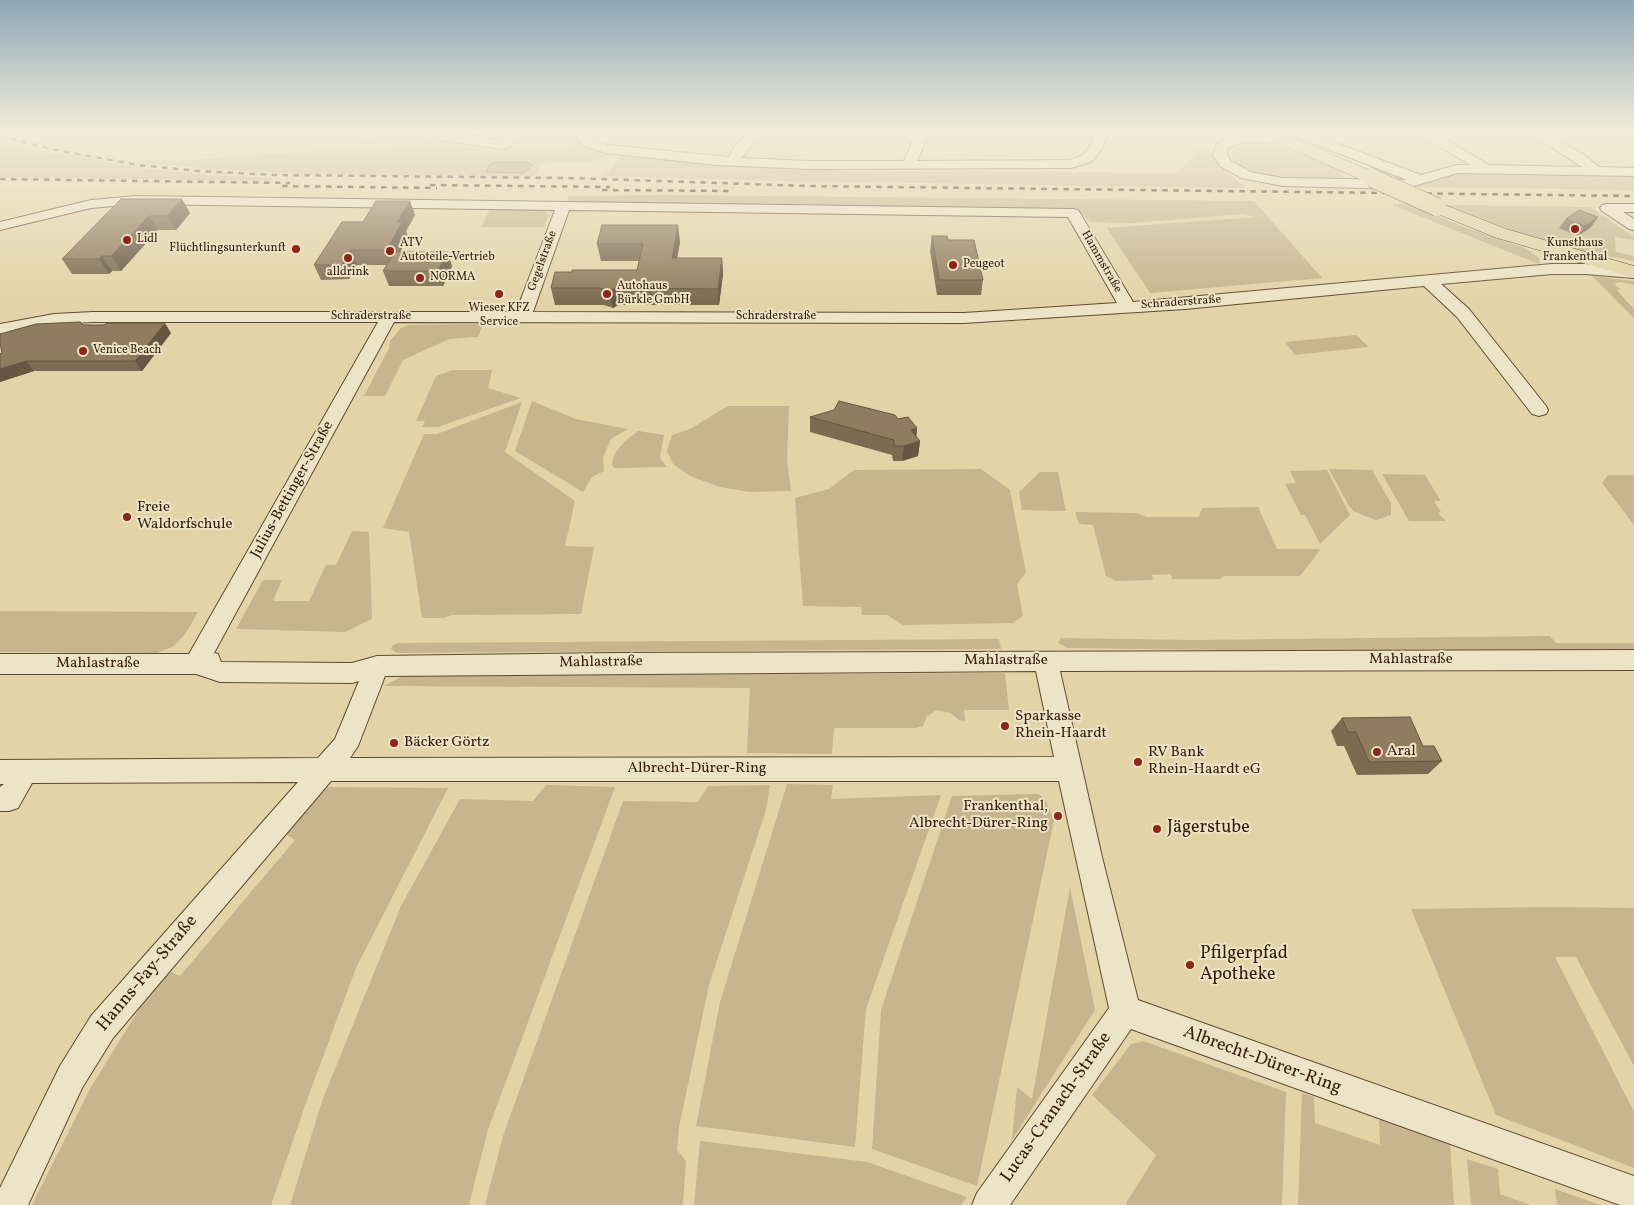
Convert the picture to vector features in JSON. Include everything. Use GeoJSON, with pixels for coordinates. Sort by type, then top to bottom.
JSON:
{"type":"FeatureCollection","features":[{"type":"Feature","properties":{"kind":"main road"},"geometry":{"type":"LineString","coordinates":[[1397,189],[1500,233],[1634,272]]}},
{"type":"Feature","properties":{"kind":"street","name":"Hammstraße"},"geometry":{"type":"LineString","coordinates":[[0,226],[91,204],[128,200],[1073,213],[1127,308]]}},
{"type":"Feature","properties":{"kind":"street","name":"Gegelstraße"},"geometry":{"type":"LineString","coordinates":[[523,317],[564,205]]}},
{"type":"Feature","properties":{"kind":"street"},"geometry":{"type":"LineString","coordinates":[[1634,208],[1607,208],[1634,226]]}},
{"type":"Feature","properties":{"kind":"street"},"geometry":{"type":"LineString","coordinates":[[1548,248],[1558,262],[1552,270]]}},
{"type":"Feature","properties":{"kind":"street","name":"Schraderstraße"},"geometry":{"type":"LineString","coordinates":[[0,329],[54,319],[93,317],[964,318],[1127,308],[1552,270],[1585,269],[1634,272]]}},
{"type":"Feature","properties":{"kind":"street"},"geometry":{"type":"LineString","coordinates":[[1429,282],[1462,313],[1539,410]]}},
{"type":"Feature","properties":{"kind":"street","name":"Julius-Bettinger-Straße"},"geometry":{"type":"LineString","coordinates":[[196,664],[389,317]]}},
{"type":"Feature","properties":{"kind":"street","name":"Mahlastraße"},"geometry":{"type":"LineString","coordinates":[[0,664],[196,664],[220,672],[352,673],[378,666],[1046,661],[1634,660]]}},
{"type":"Feature","properties":{"kind":"street"},"geometry":{"type":"LineString","coordinates":[[1046,661],[1068,769],[1125,1010]]}},
{"type":"Feature","properties":{"kind":"street","name":"Hanns-Fay-Straße"},"geometry":{"type":"LineString","coordinates":[[10,1205],[71,1078],[102,1027],[142,978],[326,770],[345,746],[378,666]]}},
{"type":"Feature","properties":{"kind":"street","name":"Albrecht-Dürer-Ring"},"geometry":{"type":"LineString","coordinates":[[326,770],[1068,769]]}},
{"type":"Feature","properties":{"kind":"street"},"geometry":{"type":"LineString","coordinates":[[0,799],[9,799],[13,772],[326,770]]}},
{"type":"Feature","properties":{"kind":"street","name":"Albrecht-Dürer-Ring"},"geometry":{"type":"LineString","coordinates":[[1125,1010],[1634,1193]]}},
{"type":"Feature","properties":{"kind":"street","name":"Lucas-Cranach-Straße"},"geometry":{"type":"LineString","coordinates":[[988,1205],[1125,1010]]}},
{"type":"Feature","properties":{"kind":"shaded area"},"geometry":{"type":"Polygon","coordinates":[[[1578,189],[1634,189],[1634,190],[1578,189]]]}},
{"type":"Feature","properties":{"kind":"shaded area"},"geometry":{"type":"Polygon","coordinates":[[[664,195],[1254,201],[1322,278],[1150,293],[1107,228],[1256,217],[1243,214],[1131,223],[1090,222],[1076,208],[567,202],[569,196],[664,195]]]}},
{"type":"Feature","properties":{"kind":"shaded area"},"geometry":{"type":"Polygon","coordinates":[[[1390,204],[1411,204],[1469,229],[1527,249],[1539,258],[1539,263],[1536,263],[1390,204]]]}},
{"type":"Feature","properties":{"kind":"shaded area"},"geometry":{"type":"Polygon","coordinates":[[[1447,205],[1590,207],[1631,235],[1634,235],[1634,240],[1615,237],[1616,252],[1634,256],[1634,261],[1575,250],[1513,231],[1447,205]]]}},
{"type":"Feature","properties":{"kind":"shaded area"},"geometry":{"type":"Polygon","coordinates":[[[490,209],[542,210],[549,215],[544,227],[481,227],[490,209]]]}},
{"type":"Feature","properties":{"kind":"shaded area"},"geometry":{"type":"Polygon","coordinates":[[[1592,276],[1634,281],[1634,285],[1620,282],[1615,285],[1620,289],[1617,290],[1634,309],[1634,318],[1592,276]]]}},
{"type":"Feature","properties":{"kind":"shaded area"},"geometry":{"type":"Polygon","coordinates":[[[483,324],[478,337],[449,339],[403,360],[385,396],[364,396],[389,348],[390,341],[401,328],[409,325],[483,324]]]}},
{"type":"Feature","properties":{"kind":"shaded area"},"geometry":{"type":"Polygon","coordinates":[[[1356,335],[1369,347],[1295,355],[1285,342],[1356,335]]]}},
{"type":"Feature","properties":{"kind":"shaded area"},"geometry":{"type":"Polygon","coordinates":[[[453,370],[492,370],[488,388],[521,398],[438,427],[422,427],[425,421],[416,421],[436,376],[453,370]]]}},
{"type":"Feature","properties":{"kind":"shaded area"},"geometry":{"type":"Polygon","coordinates":[[[532,401],[576,419],[628,429],[611,439],[603,457],[604,471],[592,477],[583,492],[515,451],[532,401]]]}},
{"type":"Feature","properties":{"kind":"shaded area"},"geometry":{"type":"Polygon","coordinates":[[[522,402],[505,452],[575,501],[565,546],[594,547],[581,614],[452,615],[443,618],[422,618],[409,532],[383,528],[424,434],[437,434],[522,402]]]}},
{"type":"Feature","properties":{"kind":"shaded area"},"geometry":{"type":"Polygon","coordinates":[[[728,406],[789,406],[787,460],[791,491],[749,492],[720,487],[690,476],[673,464],[667,451],[672,435],[690,429],[728,406]]]}},
{"type":"Feature","properties":{"kind":"shaded area"},"geometry":{"type":"Polygon","coordinates":[[[638,431],[664,435],[660,458],[667,467],[614,468],[612,464],[615,453],[625,441],[638,431]]]}},
{"type":"Feature","properties":{"kind":"shaded area"},"geometry":{"type":"Polygon","coordinates":[[[981,469],[1010,490],[1026,573],[1017,584],[1023,616],[1013,623],[903,625],[887,615],[862,615],[861,607],[803,606],[795,498],[829,489],[854,470],[981,469]]]}},
{"type":"Feature","properties":{"kind":"shaded area"},"geometry":{"type":"Polygon","coordinates":[[[1329,469],[1372,470],[1391,503],[1391,515],[1376,520],[1355,512],[1349,506],[1329,469]]]}},
{"type":"Feature","properties":{"kind":"shaded area"},"geometry":{"type":"Polygon","coordinates":[[[1327,470],[1350,515],[1320,544],[1305,515],[1301,515],[1285,484],[1296,483],[1290,471],[1327,470]]]}},
{"type":"Feature","properties":{"kind":"shaded area"},"geometry":{"type":"Polygon","coordinates":[[[1040,472],[1058,472],[1066,511],[1022,510],[1019,492],[1040,472]]]}},
{"type":"Feature","properties":{"kind":"shaded area"},"geometry":{"type":"Polygon","coordinates":[[[1382,474],[1425,475],[1441,501],[1434,501],[1441,512],[1438,513],[1446,521],[1409,521],[1382,474]]]}},
{"type":"Feature","properties":{"kind":"shaded area"},"geometry":{"type":"Polygon","coordinates":[[[1608,475],[1634,475],[1634,525],[1602,483],[1608,475]]]}},
{"type":"Feature","properties":{"kind":"shaded area"},"geometry":{"type":"Polygon","coordinates":[[[1258,507],[1277,549],[1321,549],[1300,576],[1224,576],[1220,579],[1172,579],[1171,574],[1152,575],[1153,580],[1117,581],[1106,576],[1093,525],[1079,524],[1075,512],[1136,513],[1147,517],[1199,517],[1202,508],[1258,507]]]}},
{"type":"Feature","properties":{"kind":"shaded area"},"geometry":{"type":"Polygon","coordinates":[[[352,531],[369,532],[372,619],[345,632],[236,629],[263,580],[282,580],[273,601],[309,601],[326,565],[336,565],[352,531]]]}},
{"type":"Feature","properties":{"kind":"shaded area"},"geometry":{"type":"Polygon","coordinates":[[[0,611],[198,612],[186,633],[174,646],[157,653],[0,652],[0,611]]]}},
{"type":"Feature","properties":{"kind":"shaded area"},"geometry":{"type":"Polygon","coordinates":[[[1550,636],[1556,643],[1634,643],[1634,650],[1303,651],[1068,648],[1058,643],[1061,638],[1196,640],[1550,636]]]}},
{"type":"Feature","properties":{"kind":"shaded area"},"geometry":{"type":"Polygon","coordinates":[[[999,639],[1001,649],[397,653],[391,649],[393,645],[399,643],[999,639]]]}},
{"type":"Feature","properties":{"kind":"shaded area"},"geometry":{"type":"Polygon","coordinates":[[[1005,673],[1009,710],[964,710],[965,721],[959,720],[950,713],[937,710],[927,716],[923,726],[916,728],[834,728],[832,754],[747,753],[750,688],[384,686],[402,676],[1005,673]]]}},
{"type":"Feature","properties":{"kind":"shaded area"},"geometry":{"type":"Polygon","coordinates":[[[787,784],[833,785],[831,799],[941,795],[866,1009],[855,1147],[696,1126],[720,1002],[787,784]]]}},
{"type":"Feature","properties":{"kind":"shaded area"},"geometry":{"type":"Polygon","coordinates":[[[546,785],[615,787],[488,1130],[469,1205],[290,1205],[322,1101],[401,906],[460,799],[533,801],[546,785]]]}},
{"type":"Feature","properties":{"kind":"shaded area"},"geometry":{"type":"Polygon","coordinates":[[[770,785],[766,810],[709,985],[679,1127],[677,1150],[686,1161],[683,1205],[485,1205],[503,1136],[623,801],[698,802],[708,786],[770,785]]]}},
{"type":"Feature","properties":{"kind":"shaded area"},"geometry":{"type":"Polygon","coordinates":[[[321,787],[448,788],[356,968],[308,1097],[271,1205],[32,1205],[91,1087],[164,969],[180,976],[295,840],[283,832],[321,787]]]}},
{"type":"Feature","properties":{"kind":"shaded area"},"geometry":{"type":"Polygon","coordinates":[[[1038,794],[1045,799],[1054,820],[977,1186],[872,1149],[881,1010],[952,796],[1038,794]]]}},
{"type":"Feature","properties":{"kind":"shaded area"},"geometry":{"type":"Polygon","coordinates":[[[1070,887],[1095,1010],[1012,1140],[1017,1087],[1032,1099],[1070,887]]]}},
{"type":"Feature","properties":{"kind":"shaded area"},"geometry":{"type":"Polygon","coordinates":[[[1634,908],[1634,1066],[1576,957],[1555,957],[1634,1112],[1634,1168],[1496,1115],[1411,909],[1634,908]]]}},
{"type":"Feature","properties":{"kind":"shaded area"},"geometry":{"type":"Polygon","coordinates":[[[1143,1041],[1286,1092],[1282,1205],[1125,1205],[1156,1155],[1092,1095],[1131,1044],[1143,1041]]]}},
{"type":"Feature","properties":{"kind":"shaded area"},"geometry":{"type":"Polygon","coordinates":[[[1302,1093],[1314,1097],[1315,1123],[1380,1145],[1379,1118],[1450,1143],[1454,1205],[1298,1205],[1302,1093]]]}},
{"type":"Feature","properties":{"kind":"shaded area"},"geometry":{"type":"Polygon","coordinates":[[[700,1141],[867,1162],[967,1197],[961,1205],[694,1205],[700,1141]]]}},
{"type":"Feature","properties":{"kind":"shaded area"},"geometry":{"type":"Polygon","coordinates":[[[1467,1159],[1498,1169],[1500,1194],[1531,1205],[1471,1205],[1467,1159]]]}},
{"type":"Feature","properties":{"kind":"shaded area"},"geometry":{"type":"Polygon","coordinates":[[[1555,1189],[1600,1205],[1557,1205],[1555,1189]]]}},
{"type":"Feature","properties":{"kind":"building"},"geometry":{"type":"Polygon","coordinates":[[[121,199],[182,199],[167,216],[149,216],[111,256],[102,256],[99,259],[62,259],[121,199]]]}},
{"type":"Feature","properties":{"kind":"building"},"geometry":{"type":"Polygon","coordinates":[[[376,201],[410,201],[397,222],[402,222],[387,250],[351,250],[342,265],[314,265],[342,222],[363,222],[376,201]]]}},
{"type":"Feature","properties":{"kind":"building"},"geometry":{"type":"Polygon","coordinates":[[[1579,210],[1598,217],[1585,226],[1566,219],[1579,210]]]}},
{"type":"Feature","properties":{"kind":"building"},"geometry":{"type":"Polygon","coordinates":[[[602,225],[678,225],[672,258],[722,258],[718,289],[615,288],[609,291],[600,288],[551,288],[555,272],[572,272],[572,270],[637,270],[643,244],[597,244],[602,225]]]}},
{"type":"Feature","properties":{"kind":"building"},"geometry":{"type":"Polygon","coordinates":[[[932,236],[947,236],[948,240],[974,240],[983,280],[939,280],[932,236]]]}},
{"type":"Feature","properties":{"kind":"building"},"geometry":{"type":"Polygon","coordinates":[[[395,252],[447,252],[438,271],[383,271],[395,252]]]}},
{"type":"Feature","properties":{"kind":"building","name":"Venice Beach"},"geometry":{"type":"Polygon","coordinates":[[[80,322],[83,325],[165,323],[135,361],[26,361],[0,369],[0,354],[2,353],[0,334],[36,324],[80,322]]]}},
{"type":"Feature","properties":{"kind":"building"},"geometry":{"type":"Polygon","coordinates":[[[839,401],[895,415],[898,419],[908,417],[917,428],[911,430],[920,441],[904,446],[894,446],[894,440],[810,417],[834,410],[839,401]]]}},
{"type":"Feature","properties":{"kind":"building"},"geometry":{"type":"Polygon","coordinates":[[[1410,717],[1423,746],[1434,746],[1442,761],[1369,762],[1356,732],[1348,732],[1342,718],[1410,717]]]}},
{"type":"Feature","properties":{"kind":"railway"},"geometry":{"type":"LineString","coordinates":[[1076,189],[1634,196]]}},
{"type":"Feature","properties":{"kind":"railway"},"geometry":{"type":"LineString","coordinates":[[602,190],[732,191]]}},
{"type":"Feature","properties":{"kind":"place","name":"Kunsthaus Frankenthal"},"geometry":{"type":"Point","coordinates":[1575,229]}},
{"type":"Feature","properties":{"kind":"place","name":"Lidl"},"geometry":{"type":"Point","coordinates":[127,240]}},
{"type":"Feature","properties":{"kind":"place","name":"Flüchtlingsunterkunft"},"geometry":{"type":"Point","coordinates":[296,249]}},
{"type":"Feature","properties":{"kind":"place","name":"ATV Autoteile-Vertrieb"},"geometry":{"type":"Point","coordinates":[390,251]}},
{"type":"Feature","properties":{"kind":"place","name":"alldrink"},"geometry":{"type":"Point","coordinates":[348,258]}},
{"type":"Feature","properties":{"kind":"place","name":"Peugeot"},"geometry":{"type":"Point","coordinates":[953,265]}},
{"type":"Feature","properties":{"kind":"place","name":"NORMA"},"geometry":{"type":"Point","coordinates":[420,278]}},
{"type":"Feature","properties":{"kind":"place","name":"Wieser KFZ Service"},"geometry":{"type":"Point","coordinates":[499,294]}},
{"type":"Feature","properties":{"kind":"place","name":"Autohaus Bürkle GmbH"},"geometry":{"type":"Point","coordinates":[607,294]}},
{"type":"Feature","properties":{"kind":"place","name":"Venice Beach"},"geometry":{"type":"Point","coordinates":[83,351]}},
{"type":"Feature","properties":{"kind":"place","name":"Freie Waldorfschule"},"geometry":{"type":"Point","coordinates":[127,517]}},
{"type":"Feature","properties":{"kind":"place","name":"Sparkasse Rhein-Haardt"},"geometry":{"type":"Point","coordinates":[1005,726]}},
{"type":"Feature","properties":{"kind":"place","name":"Bäcker Görtz"},"geometry":{"type":"Point","coordinates":[394,743]}},
{"type":"Feature","properties":{"kind":"place","name":"Aral"},"geometry":{"type":"Point","coordinates":[1377,752]}},
{"type":"Feature","properties":{"kind":"place","name":"RV Bank Rhein-Haardt eG"},"geometry":{"type":"Point","coordinates":[1138,762]}},
{"type":"Feature","properties":{"kind":"place","name":"Frankenthal, Albrecht-Dürer-Ring"},"geometry":{"type":"Point","coordinates":[1058,816]}},
{"type":"Feature","properties":{"kind":"place","name":"Jägerstube"},"geometry":{"type":"Point","coordinates":[1157,829]}},
{"type":"Feature","properties":{"kind":"place","name":"Pfilgerpfad Apotheke"},"geometry":{"type":"Point","coordinates":[1190,965]}}]}
